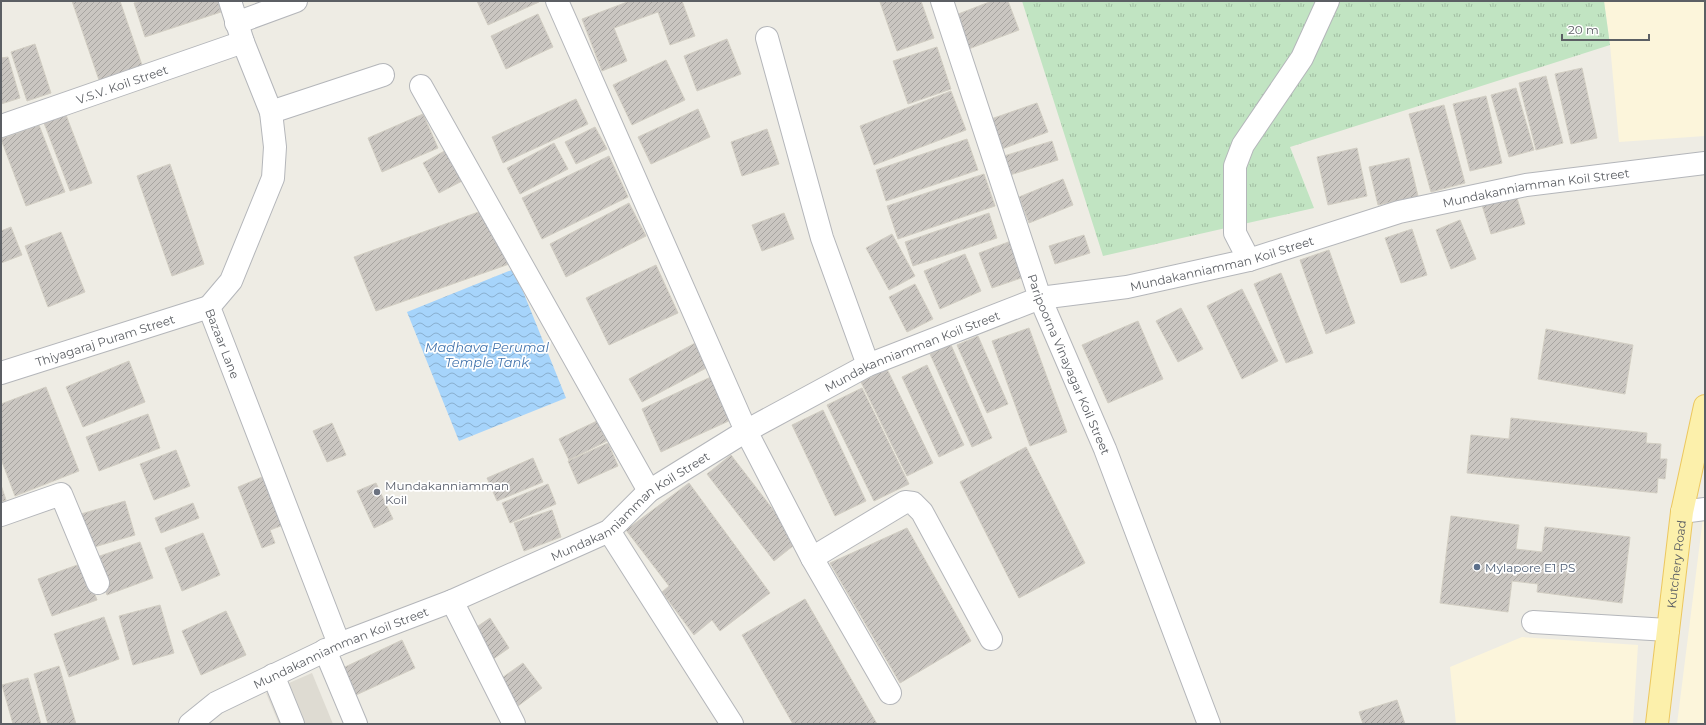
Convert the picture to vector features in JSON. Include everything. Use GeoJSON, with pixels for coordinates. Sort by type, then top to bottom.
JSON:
{"type":"FeatureCollection","features":[{"type":"Feature","properties":{"kind":"main road","name":"Kutchery Road"},"geometry":{"type":"LineString","coordinates":[[1657,724],[1682,512],[1705,406]]}},
{"type":"Feature","properties":{"kind":"street","name":"Bazaar Lane"},"geometry":{"type":"LineString","coordinates":[[230,1],[240,33],[271,112],[275,147],[273,178],[230,281],[209,307],[332,647],[356,724]]}},
{"type":"Feature","properties":{"kind":"street","name":"V.S.V. Koil Street"},"geometry":{"type":"LineString","coordinates":[[1,126],[240,33],[296,1]]}},
{"type":"Feature","properties":{"kind":"street"},"geometry":{"type":"LineString","coordinates":[[557,1],[746,431],[812,558],[890,693]]}},
{"type":"Feature","properties":{"kind":"street","name":"Paripoorna Vinayagar Koil Street"},"geometry":{"type":"LineString","coordinates":[[942,1],[1040,298],[1104,448],[1206,723]]}},
{"type":"Feature","properties":{"kind":"street"},"geometry":{"type":"LineString","coordinates":[[1249,260],[1235,233],[1235,166],[1243,145],[1302,58],[1328,1]]}},
{"type":"Feature","properties":{"kind":"street"},"geometry":{"type":"LineString","coordinates":[[767,38],[822,238],[868,365]]}},
{"type":"Feature","properties":{"kind":"street"},"geometry":{"type":"LineString","coordinates":[[271,112],[382,75]]}},
{"type":"Feature","properties":{"kind":"street"},"geometry":{"type":"LineString","coordinates":[[421,86],[649,491]]}},
{"type":"Feature","properties":{"kind":"street","name":"Mundakanniamman Koil Street"},"geometry":{"type":"LineString","coordinates":[[190,724],[216,703],[332,647],[452,601],[609,530],[649,491],[746,431],[868,365],[1040,298],[1127,287],[1249,260],[1399,212],[1526,185],[1705,163]]}},
{"type":"Feature","properties":{"kind":"street","name":"Thiyagaraj Puram Street"},"geometry":{"type":"LineString","coordinates":[[1,373],[209,307]]}},
{"type":"Feature","properties":{"kind":"street"},"geometry":{"type":"LineString","coordinates":[[1,515],[60,494],[98,583]]}},
{"type":"Feature","properties":{"kind":"street"},"geometry":{"type":"LineString","coordinates":[[812,558],[905,502],[914,503],[922,512],[991,639]]}},
{"type":"Feature","properties":{"kind":"street"},"geometry":{"type":"LineString","coordinates":[[1682,512],[1705,509]]}},
{"type":"Feature","properties":{"kind":"street"},"geometry":{"type":"LineString","coordinates":[[609,530],[732,724]]}},
{"type":"Feature","properties":{"kind":"street"},"geometry":{"type":"LineString","coordinates":[[452,601],[514,724]]}},
{"type":"Feature","properties":{"kind":"street"},"geometry":{"type":"LineString","coordinates":[[1533,622],[1668,630]]}},
{"type":"Feature","properties":{"kind":"street"},"geometry":{"type":"LineString","coordinates":[[273,675],[293,724]]}},
{"type":"Feature","properties":{"kind":"shaded area"},"geometry":{"type":"Polygon","coordinates":[[[1604,1],[1705,1],[1705,136],[1619,142],[1610,45],[1604,1]]]}},
{"type":"Feature","properties":{"kind":"shaded area"},"geometry":{"type":"Polygon","coordinates":[[[1704,510],[1705,724],[1677,724],[1704,510]]]}},
{"type":"Feature","properties":{"kind":"shaded area"},"geometry":{"type":"Polygon","coordinates":[[[1522,637],[1638,645],[1633,724],[1456,724],[1450,667],[1522,637]]]}},
{"type":"Feature","properties":{"kind":"shaded area"},"geometry":{"type":"Polygon","coordinates":[[[312,673],[333,724],[279,724],[266,693],[312,673]]]}},
{"type":"Feature","properties":{"kind":"green space"},"geometry":{"type":"Polygon","coordinates":[[[1022,1],[1604,1],[1610,45],[1290,147],[1314,208],[1103,256],[1022,1]]]}},
{"type":"Feature","properties":{"kind":"water","name":"Madhava Perumal Temple Tank"},"geometry":{"type":"Polygon","coordinates":[[[514,269],[566,398],[459,441],[407,312],[514,269]]]}},
{"type":"Feature","properties":{"kind":"building"},"geometry":{"type":"Polygon","coordinates":[[[72,1],[120,1],[143,68],[100,83],[72,1]]]}},
{"type":"Feature","properties":{"kind":"building"},"geometry":{"type":"Polygon","coordinates":[[[141,1],[218,1],[221,12],[145,37],[134,3],[141,1]]]}},
{"type":"Feature","properties":{"kind":"building"},"geometry":{"type":"Polygon","coordinates":[[[477,1],[538,1],[539,2],[488,25],[477,1]]]}},
{"type":"Feature","properties":{"kind":"building"},"geometry":{"type":"Polygon","coordinates":[[[630,1],[682,1],[695,36],[670,45],[658,12],[614,28],[627,61],[602,71],[582,19],[630,1]]]}},
{"type":"Feature","properties":{"kind":"building"},"geometry":{"type":"Polygon","coordinates":[[[921,1],[934,38],[897,51],[880,2],[921,1]]]}},
{"type":"Feature","properties":{"kind":"building"},"geometry":{"type":"Polygon","coordinates":[[[992,1],[1008,1],[1019,30],[966,50],[953,16],[992,1]]]}},
{"type":"Feature","properties":{"kind":"building"},"geometry":{"type":"Polygon","coordinates":[[[538,14],[553,47],[506,69],[491,36],[538,14]]]}},
{"type":"Feature","properties":{"kind":"building"},"geometry":{"type":"Polygon","coordinates":[[[727,39],[741,74],[697,91],[684,56],[727,39]]]}},
{"type":"Feature","properties":{"kind":"building"},"geometry":{"type":"Polygon","coordinates":[[[35,44],[51,93],[27,101],[11,52],[35,44]]]}},
{"type":"Feature","properties":{"kind":"building"},"geometry":{"type":"Polygon","coordinates":[[[937,47],[951,89],[908,104],[893,61],[937,47]]]}},
{"type":"Feature","properties":{"kind":"building"},"geometry":{"type":"Polygon","coordinates":[[[8,57],[20,98],[1,104],[1,58],[8,57]]]}},
{"type":"Feature","properties":{"kind":"building"},"geometry":{"type":"Polygon","coordinates":[[[666,60],[685,100],[632,125],[613,85],[666,60]]]}},
{"type":"Feature","properties":{"kind":"building"},"geometry":{"type":"Polygon","coordinates":[[[1582,68],[1597,138],[1571,144],[1555,74],[1582,68]]]}},
{"type":"Feature","properties":{"kind":"building"},"geometry":{"type":"Polygon","coordinates":[[[1546,76],[1563,143],[1536,150],[1519,83],[1546,76]]]}},
{"type":"Feature","properties":{"kind":"building"},"geometry":{"type":"Polygon","coordinates":[[[1516,88],[1534,150],[1509,157],[1491,95],[1516,88]]]}},
{"type":"Feature","properties":{"kind":"building"},"geometry":{"type":"Polygon","coordinates":[[[951,91],[966,130],[874,165],[860,126],[951,91]]]}},
{"type":"Feature","properties":{"kind":"building"},"geometry":{"type":"Polygon","coordinates":[[[1486,96],[1502,163],[1470,171],[1453,104],[1486,96]]]}},
{"type":"Feature","properties":{"kind":"building"},"geometry":{"type":"Polygon","coordinates":[[[576,99],[588,124],[503,163],[492,137],[576,99]]]}},
{"type":"Feature","properties":{"kind":"building"},"geometry":{"type":"Polygon","coordinates":[[[1037,103],[1048,132],[1002,149],[991,119],[1037,103]]]}},
{"type":"Feature","properties":{"kind":"building"},"geometry":{"type":"Polygon","coordinates":[[[1444,105],[1465,183],[1431,192],[1409,114],[1444,105]]]}},
{"type":"Feature","properties":{"kind":"building"},"geometry":{"type":"Polygon","coordinates":[[[698,109],[710,137],[651,164],[638,137],[698,109]]]}},
{"type":"Feature","properties":{"kind":"building"},"geometry":{"type":"Polygon","coordinates":[[[423,114],[438,148],[382,172],[368,138],[423,114]]]}},
{"type":"Feature","properties":{"kind":"building"},"geometry":{"type":"Polygon","coordinates":[[[66,115],[92,183],[70,191],[44,123],[66,115]]]}},
{"type":"Feature","properties":{"kind":"building"},"geometry":{"type":"Polygon","coordinates":[[[39,125],[65,192],[26,206],[1,139],[39,125]]]}},
{"type":"Feature","properties":{"kind":"building"},"geometry":{"type":"Polygon","coordinates":[[[595,127],[607,149],[576,164],[565,142],[595,127]]]}},
{"type":"Feature","properties":{"kind":"building"},"geometry":{"type":"Polygon","coordinates":[[[767,129],[779,164],[742,176],[731,142],[767,129]]]}},
{"type":"Feature","properties":{"kind":"building"},"geometry":{"type":"Polygon","coordinates":[[[967,139],[978,170],[886,201],[876,170],[967,139]]]}},
{"type":"Feature","properties":{"kind":"building"},"geometry":{"type":"Polygon","coordinates":[[[1052,141],[1058,160],[1010,175],[1004,156],[1052,141]]]}},
{"type":"Feature","properties":{"kind":"building"},"geometry":{"type":"Polygon","coordinates":[[[554,143],[568,169],[520,194],[507,168],[554,143]]]}},
{"type":"Feature","properties":{"kind":"building"},"geometry":{"type":"Polygon","coordinates":[[[1357,148],[1367,196],[1328,205],[1317,157],[1357,148]]]}},
{"type":"Feature","properties":{"kind":"building"},"geometry":{"type":"Polygon","coordinates":[[[448,149],[464,180],[439,193],[423,163],[448,149]]]}},
{"type":"Feature","properties":{"kind":"building"},"geometry":{"type":"Polygon","coordinates":[[[609,156],[628,197],[542,239],[522,198],[609,156]]]}},
{"type":"Feature","properties":{"kind":"building"},"geometry":{"type":"Polygon","coordinates":[[[1409,158],[1418,196],[1378,205],[1369,167],[1409,158]]]}},
{"type":"Feature","properties":{"kind":"building"},"geometry":{"type":"Polygon","coordinates":[[[170,164],[204,264],[172,276],[137,176],[170,164]]]}},
{"type":"Feature","properties":{"kind":"building"},"geometry":{"type":"Polygon","coordinates":[[[984,174],[995,206],[898,239],[887,206],[984,174]]]}},
{"type":"Feature","properties":{"kind":"building"},"geometry":{"type":"Polygon","coordinates":[[[1063,179],[1073,205],[1029,223],[1019,197],[1063,179]]]}},
{"type":"Feature","properties":{"kind":"building"},"geometry":{"type":"Polygon","coordinates":[[[1516,195],[1525,224],[1491,234],[1482,205],[1516,195]]]}},
{"type":"Feature","properties":{"kind":"building"},"geometry":{"type":"Polygon","coordinates":[[[629,203],[646,236],[566,277],[550,244],[629,203]]]}},
{"type":"Feature","properties":{"kind":"building"},"geometry":{"type":"Polygon","coordinates":[[[484,210],[512,263],[376,311],[354,257],[484,210]]]}},
{"type":"Feature","properties":{"kind":"building"},"geometry":{"type":"Polygon","coordinates":[[[784,213],[794,239],[762,251],[752,225],[784,213]]]}},
{"type":"Feature","properties":{"kind":"building"},"geometry":{"type":"Polygon","coordinates":[[[989,213],[997,238],[913,266],[905,242],[989,213]]]}},
{"type":"Feature","properties":{"kind":"building"},"geometry":{"type":"Polygon","coordinates":[[[1460,220],[1476,259],[1451,269],[1436,230],[1460,220]]]}},
{"type":"Feature","properties":{"kind":"building"},"geometry":{"type":"Polygon","coordinates":[[[11,227],[22,255],[1,263],[1,231],[11,227]]]}},
{"type":"Feature","properties":{"kind":"building"},"geometry":{"type":"Polygon","coordinates":[[[1412,229],[1427,275],[1401,283],[1385,238],[1412,229]]]}},
{"type":"Feature","properties":{"kind":"building"},"geometry":{"type":"Polygon","coordinates":[[[61,232],[85,292],[48,307],[25,246],[61,232]]]}},
{"type":"Feature","properties":{"kind":"building"},"geometry":{"type":"Polygon","coordinates":[[[892,234],[915,276],[889,290],[866,248],[892,234]]]}},
{"type":"Feature","properties":{"kind":"building"},"geometry":{"type":"Polygon","coordinates":[[[1084,235],[1090,253],[1055,264],[1049,246],[1084,235]]]}},
{"type":"Feature","properties":{"kind":"building"},"geometry":{"type":"Polygon","coordinates":[[[1011,241],[1024,277],[992,288],[979,253],[1011,241]]]}},
{"type":"Feature","properties":{"kind":"building"},"geometry":{"type":"Polygon","coordinates":[[[1329,250],[1355,323],[1326,334],[1300,260],[1329,250]]]}},
{"type":"Feature","properties":{"kind":"building"},"geometry":{"type":"Polygon","coordinates":[[[965,254],[981,291],[940,309],[924,271],[965,254]]]}},
{"type":"Feature","properties":{"kind":"building"},"geometry":{"type":"Polygon","coordinates":[[[656,265],[678,313],[609,345],[586,298],[656,265]]]}},
{"type":"Feature","properties":{"kind":"building"},"geometry":{"type":"Polygon","coordinates":[[[1281,273],[1313,353],[1286,363],[1254,284],[1281,273]]]}},
{"type":"Feature","properties":{"kind":"building"},"geometry":{"type":"Polygon","coordinates":[[[915,284],[933,319],[907,332],[889,297],[915,284]]]}},
{"type":"Feature","properties":{"kind":"building"},"geometry":{"type":"Polygon","coordinates":[[[1242,289],[1278,361],[1242,379],[1207,306],[1242,289]]]}},
{"type":"Feature","properties":{"kind":"building"},"geometry":{"type":"Polygon","coordinates":[[[1181,308],[1203,349],[1178,362],[1156,321],[1181,308]]]}},
{"type":"Feature","properties":{"kind":"building"},"geometry":{"type":"Polygon","coordinates":[[[1138,321],[1163,379],[1108,403],[1082,345],[1138,321]]]}},
{"type":"Feature","properties":{"kind":"building"},"geometry":{"type":"Polygon","coordinates":[[[1029,328],[1067,432],[1030,446],[992,341],[1029,328]]]}},
{"type":"Feature","properties":{"kind":"building"},"geometry":{"type":"Polygon","coordinates":[[[1546,329],[1633,345],[1625,394],[1538,379],[1546,329]]]}},
{"type":"Feature","properties":{"kind":"building"},"geometry":{"type":"Polygon","coordinates":[[[978,336],[1008,404],[987,413],[957,345],[978,336]]]}},
{"type":"Feature","properties":{"kind":"building"},"geometry":{"type":"Polygon","coordinates":[[[697,342],[710,366],[642,402],[629,379],[697,342]]]}},
{"type":"Feature","properties":{"kind":"building"},"geometry":{"type":"Polygon","coordinates":[[[951,345],[992,438],[972,447],[930,354],[951,345]]]}},
{"type":"Feature","properties":{"kind":"building"},"geometry":{"type":"Polygon","coordinates":[[[129,361],[145,402],[83,427],[66,387],[129,361]]]}},
{"type":"Feature","properties":{"kind":"building"},"geometry":{"type":"Polygon","coordinates":[[[927,365],[964,445],[939,457],[902,377],[927,365]]]}},
{"type":"Feature","properties":{"kind":"building"},"geometry":{"type":"Polygon","coordinates":[[[887,369],[933,463],[907,476],[861,382],[887,369]]]}},
{"type":"Feature","properties":{"kind":"building"},"geometry":{"type":"Polygon","coordinates":[[[713,376],[733,419],[661,452],[642,409],[713,376]]]}},
{"type":"Feature","properties":{"kind":"building"},"geometry":{"type":"Polygon","coordinates":[[[46,387],[79,471],[15,496],[1,459],[1,404],[46,387]]]}},
{"type":"Feature","properties":{"kind":"building"},"geometry":{"type":"Polygon","coordinates":[[[862,388],[909,484],[874,501],[827,405],[862,388]]]}},
{"type":"Feature","properties":{"kind":"building"},"geometry":{"type":"Polygon","coordinates":[[[823,410],[866,501],[835,516],[792,425],[823,410]]]}},
{"type":"Feature","properties":{"kind":"building"},"geometry":{"type":"Polygon","coordinates":[[[148,414],[160,448],[99,471],[86,437],[148,414]]]}},
{"type":"Feature","properties":{"kind":"building"},"geometry":{"type":"Polygon","coordinates":[[[1511,418],[1647,433],[1646,443],[1661,444],[1660,459],[1667,459],[1665,479],[1658,478],[1657,493],[1467,473],[1471,435],[1509,439],[1511,418]]]}},
{"type":"Feature","properties":{"kind":"building"},"geometry":{"type":"Polygon","coordinates":[[[597,421],[607,441],[569,460],[559,439],[597,421]]]}},
{"type":"Feature","properties":{"kind":"building"},"geometry":{"type":"Polygon","coordinates":[[[332,423],[346,455],[327,462],[313,431],[332,423]]]}},
{"type":"Feature","properties":{"kind":"building"},"geometry":{"type":"Polygon","coordinates":[[[608,443],[618,466],[578,484],[568,461],[608,443]]]}},
{"type":"Feature","properties":{"kind":"building"},"geometry":{"type":"Polygon","coordinates":[[[1026,447],[1085,563],[1019,598],[960,482],[1026,447]]]}},
{"type":"Feature","properties":{"kind":"building"},"geometry":{"type":"Polygon","coordinates":[[[176,450],[190,486],[154,500],[140,464],[176,450]]]}},
{"type":"Feature","properties":{"kind":"building"},"geometry":{"type":"Polygon","coordinates":[[[731,455],[798,542],[774,561],[707,474],[731,455]]]}},
{"type":"Feature","properties":{"kind":"building"},"geometry":{"type":"Polygon","coordinates":[[[533,458],[543,482],[497,501],[487,478],[533,458]]]}},
{"type":"Feature","properties":{"kind":"building"},"geometry":{"type":"Polygon","coordinates":[[[267,475],[286,524],[270,530],[275,543],[262,548],[238,487],[267,475]]]}},
{"type":"Feature","properties":{"kind":"building"},"geometry":{"type":"Polygon","coordinates":[[[376,483],[393,519],[374,528],[357,491],[376,483]]]}},
{"type":"Feature","properties":{"kind":"building"},"geometry":{"type":"Polygon","coordinates":[[[689,483],[770,593],[720,631],[712,620],[694,635],[662,592],[669,586],[626,530],[689,483]]]}},
{"type":"Feature","properties":{"kind":"building"},"geometry":{"type":"Polygon","coordinates":[[[548,484],[556,504],[510,523],[502,503],[548,484]]]}},
{"type":"Feature","properties":{"kind":"building"},"geometry":{"type":"Polygon","coordinates":[[[1,485],[6,500],[1,502],[1,485]]]}},
{"type":"Feature","properties":{"kind":"building"},"geometry":{"type":"Polygon","coordinates":[[[125,501],[135,535],[91,548],[81,514],[125,501]]]}},
{"type":"Feature","properties":{"kind":"building"},"geometry":{"type":"Polygon","coordinates":[[[193,503],[199,518],[161,533],[155,518],[193,503]]]}},
{"type":"Feature","properties":{"kind":"building"},"geometry":{"type":"Polygon","coordinates":[[[552,510],[561,537],[524,551],[514,523],[552,510]]]}},
{"type":"Feature","properties":{"kind":"building"},"geometry":{"type":"Polygon","coordinates":[[[1451,516],[1519,525],[1516,549],[1542,552],[1545,527],[1630,537],[1622,603],[1537,592],[1538,584],[1512,581],[1508,612],[1440,603],[1451,516]]]}},
{"type":"Feature","properties":{"kind":"building"},"geometry":{"type":"Polygon","coordinates":[[[907,528],[971,641],[900,683],[830,563],[907,528]]]}},
{"type":"Feature","properties":{"kind":"building"},"geometry":{"type":"Polygon","coordinates":[[[203,533],[220,575],[182,591],[165,548],[203,533]]]}},
{"type":"Feature","properties":{"kind":"building"},"geometry":{"type":"Polygon","coordinates":[[[140,542],[153,578],[107,595],[94,558],[140,542]]]}},
{"type":"Feature","properties":{"kind":"building"},"geometry":{"type":"Polygon","coordinates":[[[83,563],[97,600],[52,616],[38,579],[83,563]]]}},
{"type":"Feature","properties":{"kind":"building"},"geometry":{"type":"Polygon","coordinates":[[[805,599],[877,724],[793,724],[742,635],[805,599]]]}},
{"type":"Feature","properties":{"kind":"building"},"geometry":{"type":"Polygon","coordinates":[[[160,605],[174,653],[133,665],[119,616],[160,605]]]}},
{"type":"Feature","properties":{"kind":"building"},"geometry":{"type":"Polygon","coordinates":[[[226,611],[246,655],[201,675],[182,631],[226,611]]]}},
{"type":"Feature","properties":{"kind":"building"},"geometry":{"type":"Polygon","coordinates":[[[104,617],[119,659],[69,677],[54,634],[104,617]]]}},
{"type":"Feature","properties":{"kind":"building"},"geometry":{"type":"Polygon","coordinates":[[[490,618],[509,648],[489,662],[469,632],[490,618]]]}},
{"type":"Feature","properties":{"kind":"building"},"geometry":{"type":"Polygon","coordinates":[[[402,640],[415,668],[356,695],[343,668],[402,640]]]}},
{"type":"Feature","properties":{"kind":"building"},"geometry":{"type":"Polygon","coordinates":[[[523,663],[542,688],[518,706],[499,680],[523,663]]]}},
{"type":"Feature","properties":{"kind":"building"},"geometry":{"type":"Polygon","coordinates":[[[59,666],[76,724],[48,724],[34,674],[59,666]]]}},
{"type":"Feature","properties":{"kind":"building"},"geometry":{"type":"Polygon","coordinates":[[[28,678],[41,724],[13,724],[2,685],[28,678]]]}},
{"type":"Feature","properties":{"kind":"building"},"geometry":{"type":"Polygon","coordinates":[[[1397,700],[1405,724],[1363,724],[1359,712],[1397,700]]]}},
{"type":"Feature","properties":{"kind":"place","name":"Mundakanniamman Koil"},"geometry":{"type":"Point","coordinates":[377,492]}},
{"type":"Feature","properties":{"kind":"place","name":"Mylapore E1 PS"},"geometry":{"type":"Point","coordinates":[1477,567]}}]}
